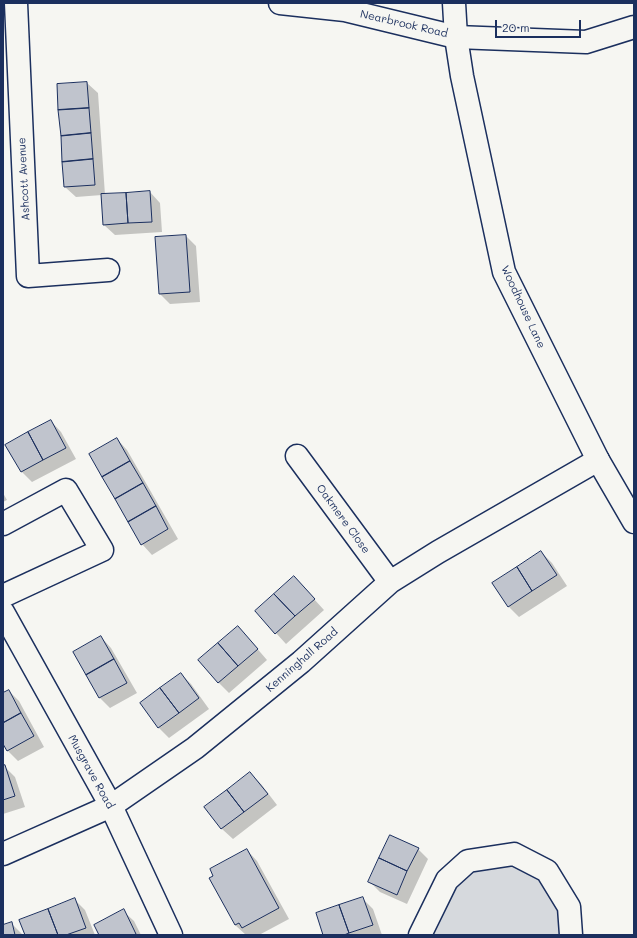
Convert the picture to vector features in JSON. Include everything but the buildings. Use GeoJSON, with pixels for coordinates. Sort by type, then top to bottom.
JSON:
{"type":"FeatureCollection","features":[{"type":"Feature","properties":{"kind":"street","name":"Ashcott Avenue"},"geometry":{"type":"LineString","coordinates":[[16,3],[28,276],[108,270]]}},
{"type":"Feature","properties":{"kind":"street","name":"Nearbrook Road"},"geometry":{"type":"LineString","coordinates":[[280,3],[345,10],[456,37],[586,42],[634,27]]}},
{"type":"Feature","properties":{"kind":"street","name":"Woodhouse Lane"},"geometry":{"type":"LineString","coordinates":[[454,3],[456,37],[462,76],[504,272],[598,460],[634,522]]}},
{"type":"Feature","properties":{"kind":"street","name":"Oakmere Close"},"geometry":{"type":"LineString","coordinates":[[297,456],[390,582]]}},
{"type":"Feature","properties":{"kind":"street","name":"Kenninghall Road"},"geometry":{"type":"LineString","coordinates":[[3,854],[111,806],[195,748],[301,662],[390,582],[438,552],[598,460]]}},
{"type":"Feature","properties":{"kind":"street"},"geometry":{"type":"LineString","coordinates":[[3,524],[66,490],[102,550],[3,596]]}},
{"type":"Feature","properties":{"kind":"street","name":"Musgrave Road"},"geometry":{"type":"LineString","coordinates":[[3,612],[111,806],[171,935]]}},
{"type":"Feature","properties":{"kind":"street"},"geometry":{"type":"LineString","coordinates":[[420,935],[447,880],[468,861],[514,854],[547,871],[568,907],[571,935]]}},
{"type":"Feature","properties":{"kind":"shaded area"},"geometry":{"type":"Polygon","coordinates":[[[514,854],[547,871],[571,935],[420,935],[447,880],[514,854]]]}}]}
